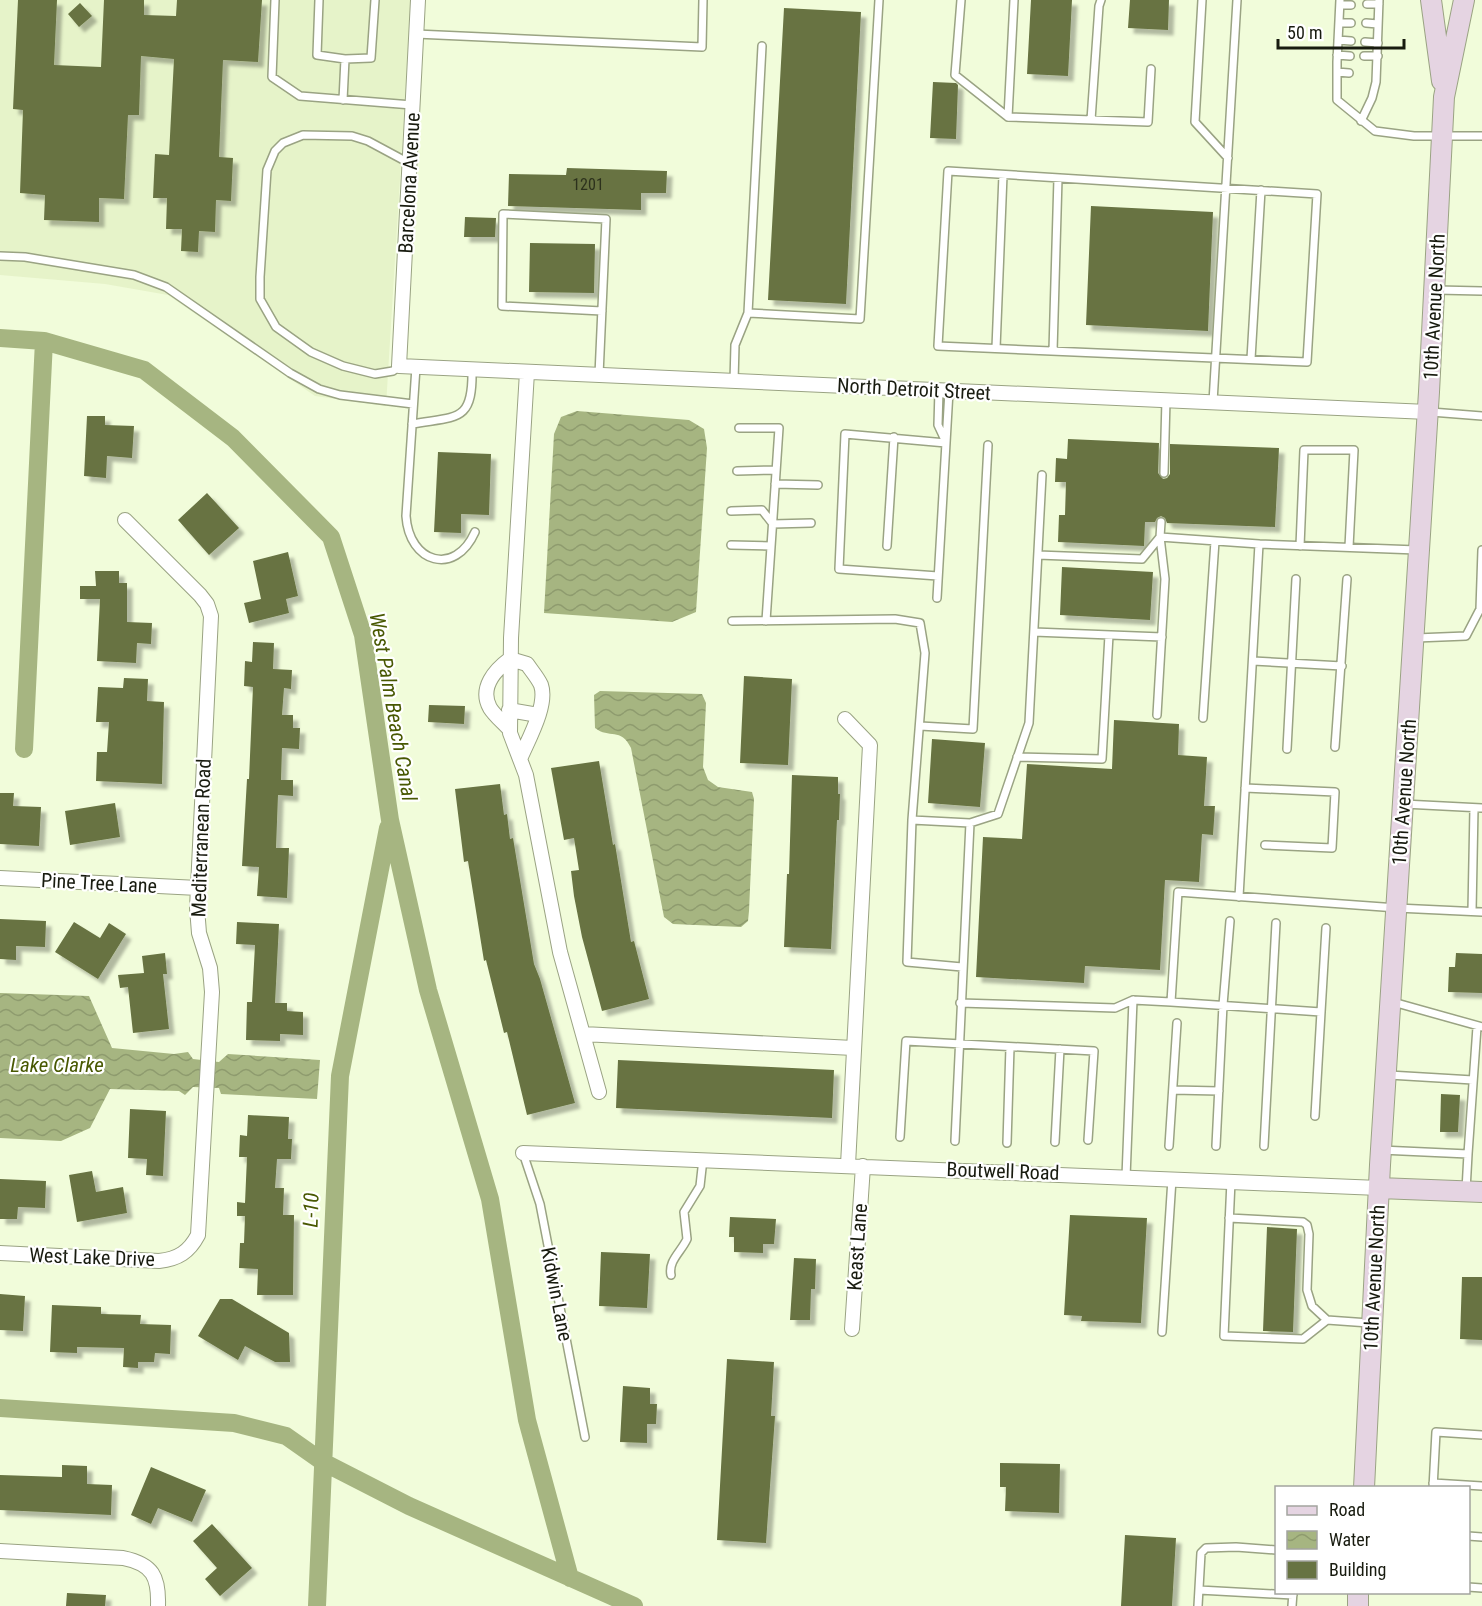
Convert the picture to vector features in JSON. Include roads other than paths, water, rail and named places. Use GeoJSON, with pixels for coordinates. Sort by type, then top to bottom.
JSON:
{"type":"FeatureCollection","features":[{"type":"Feature","properties":{"kind":"street","name":"Barcelona Avenue"},"geometry":{"type":"LineString","coordinates":[[399,366],[418,0]]}},
{"type":"Feature","properties":{"kind":"street","name":"10th Avenue North"},"geometry":{"type":"LineString","coordinates":[[1431,0],[1444,98]]}},
{"type":"Feature","properties":{"kind":"street","name":"10th Avenue North"},"geometry":{"type":"LineString","coordinates":[[1364,1486],[1381,1150],[1420,550],[1444,98],[1464,0]]}},
{"type":"Feature","properties":{"kind":"street","name":"North Detroit Street"},"geometry":{"type":"LineString","coordinates":[[399,366],[1428,412]]}},
{"type":"Feature","properties":{"kind":"street"},"geometry":{"type":"LineString","coordinates":[[526,372],[510,659],[510,730],[526,775],[560,952],[599,1092]]}},
{"type":"Feature","properties":{"kind":"street","name":"Mediterranean Road"},"geometry":{"type":"LineString","coordinates":[[125,519],[200,594],[211,616],[198,888],[199,933],[211,980],[206,1099],[198,1235],[183,1255]]}},
{"type":"Feature","properties":{"kind":"street"},"geometry":{"type":"LineString","coordinates":[[510,659],[527,664],[541,685],[538,715],[520,759]]}},
{"type":"Feature","properties":{"kind":"street"},"geometry":{"type":"LineString","coordinates":[[510,659],[488,682],[487,694],[490,707],[510,730]]}},
{"type":"Feature","properties":{"kind":"street"},"geometry":{"type":"LineString","coordinates":[[509,710],[538,715]]}},
{"type":"Feature","properties":{"kind":"street"},"geometry":{"type":"LineString","coordinates":[[844,718],[870,746],[848,1165]]}},
{"type":"Feature","properties":{"kind":"street","name":"Pine Tree Lane"},"geometry":{"type":"LineString","coordinates":[[0,878],[198,888]]}},
{"type":"Feature","properties":{"kind":"street"},"geometry":{"type":"LineString","coordinates":[[583,1034],[853,1048]]}},
{"type":"Feature","properties":{"kind":"street","name":"Boutwell Road"},"geometry":{"type":"LineString","coordinates":[[523,1153],[1474,1191]]}},
{"type":"Feature","properties":{"kind":"street","name":"Keast Lane"},"geometry":{"type":"LineString","coordinates":[[852,1329],[862,1166]]}},
{"type":"Feature","properties":{"kind":"street","name":"West Lake Drive"},"geometry":{"type":"LineString","coordinates":[[0,1253],[159,1261],[172,1260],[183,1255]]}},
{"type":"Feature","properties":{"kind":"street"},"geometry":{"type":"LineString","coordinates":[[0,1551],[136,1560],[154,1576],[159,1587],[158,1606]]}},
{"type":"Feature","properties":{"kind":"lane"},"geometry":{"type":"LineString","coordinates":[[274,0],[272,77],[300,96],[412,105]]}},
{"type":"Feature","properties":{"kind":"lane"},"geometry":{"type":"LineString","coordinates":[[319,0],[317,55],[345,59],[371,58],[375,0]]}},
{"type":"Feature","properties":{"kind":"lane"},"geometry":{"type":"LineString","coordinates":[[416,34],[702,47],[703,0]]}},
{"type":"Feature","properties":{"kind":"lane"},"geometry":{"type":"LineString","coordinates":[[748,313],[860,319],[879,0]]}},
{"type":"Feature","properties":{"kind":"lane"},"geometry":{"type":"LineString","coordinates":[[961,0],[956,75],[1008,117],[1148,122],[1151,69]]}},
{"type":"Feature","properties":{"kind":"lane"},"geometry":{"type":"LineString","coordinates":[[1008,117],[1014,0]]}},
{"type":"Feature","properties":{"kind":"lane"},"geometry":{"type":"LineString","coordinates":[[1091,120],[1101,0]]}},
{"type":"Feature","properties":{"kind":"lane"},"geometry":{"type":"LineString","coordinates":[[1202,0],[1195,122],[1228,158]]}},
{"type":"Feature","properties":{"kind":"lane"},"geometry":{"type":"LineString","coordinates":[[1213,402],[1237,0]]}},
{"type":"Feature","properties":{"kind":"lane"},"geometry":{"type":"LineString","coordinates":[[1351,5],[1340,2],[1337,100],[1375,131],[1414,135],[1482,136]]}},
{"type":"Feature","properties":{"kind":"lane"},"geometry":{"type":"LineString","coordinates":[[1361,121],[1372,98],[1378,56],[1379,2],[1367,4]]}},
{"type":"Feature","properties":{"kind":"lane"},"geometry":{"type":"LineString","coordinates":[[1339,23],[1351,23]]}},
{"type":"Feature","properties":{"kind":"lane"},"geometry":{"type":"LineString","coordinates":[[1366,23],[1378,24]]}},
{"type":"Feature","properties":{"kind":"lane"},"geometry":{"type":"LineString","coordinates":[[1338,40],[1350,41]]}},
{"type":"Feature","properties":{"kind":"lane"},"geometry":{"type":"LineString","coordinates":[[1365,42],[1378,43]]}},
{"type":"Feature","properties":{"kind":"lane"},"geometry":{"type":"LineString","coordinates":[[734,381],[735,345],[748,313],[762,46]]}},
{"type":"Feature","properties":{"kind":"lane"},"geometry":{"type":"LineString","coordinates":[[1337,56],[1350,56]]}},
{"type":"Feature","properties":{"kind":"lane"},"geometry":{"type":"LineString","coordinates":[[1364,56],[1378,56]]}},
{"type":"Feature","properties":{"kind":"lane"},"geometry":{"type":"LineString","coordinates":[[344,100],[345,59]]}},
{"type":"Feature","properties":{"kind":"lane"},"geometry":{"type":"LineString","coordinates":[[1337,72],[1349,73]]}},
{"type":"Feature","properties":{"kind":"lane"},"geometry":{"type":"LineString","coordinates":[[1366,73],[1377,74]]}},
{"type":"Feature","properties":{"kind":"lane"},"geometry":{"type":"LineString","coordinates":[[399,366],[393,371],[375,374],[343,366],[311,352],[276,327],[260,299],[264,207],[267,170],[270,161],[275,151],[292,138],[303,135],[352,136],[368,141],[410,163]]}},
{"type":"Feature","properties":{"kind":"lane"},"geometry":{"type":"LineString","coordinates":[[948,171],[1058,178],[1317,194],[1307,362],[938,346],[948,171]]}},
{"type":"Feature","properties":{"kind":"lane"},"geometry":{"type":"LineString","coordinates":[[996,348],[1003,174]]}},
{"type":"Feature","properties":{"kind":"lane"},"geometry":{"type":"LineString","coordinates":[[1053,351],[1058,178]]}},
{"type":"Feature","properties":{"kind":"lane"},"geometry":{"type":"LineString","coordinates":[[1251,359],[1261,190]]}},
{"type":"Feature","properties":{"kind":"lane"},"geometry":{"type":"LineString","coordinates":[[599,375],[602,311],[606,219],[503,214],[502,306],[602,311]]}},
{"type":"Feature","properties":{"kind":"lane"},"geometry":{"type":"LineString","coordinates":[[0,256],[25,257],[134,275],[166,287],[290,373],[319,389],[340,395],[413,404]]}},
{"type":"Feature","properties":{"kind":"lane"},"geometry":{"type":"LineString","coordinates":[[1435,290],[1482,291]]}},
{"type":"Feature","properties":{"kind":"lane"},"geometry":{"type":"LineString","coordinates":[[416,367],[406,516],[407,532],[414,545],[423,554],[436,558],[459,555],[469,545],[475,532]]}},
{"type":"Feature","properties":{"kind":"lane"},"geometry":{"type":"LineString","coordinates":[[412,424],[452,417],[463,412],[470,403],[472,370]]}},
{"type":"Feature","properties":{"kind":"lane"},"geometry":{"type":"LineString","coordinates":[[937,598],[946,443],[944,391]]}},
{"type":"Feature","properties":{"kind":"lane"},"geometry":{"type":"LineString","coordinates":[[1164,473],[1166,400]]}},
{"type":"Feature","properties":{"kind":"lane"},"geometry":{"type":"LineString","coordinates":[[1428,412],[1482,416]]}},
{"type":"Feature","properties":{"kind":"lane"},"geometry":{"type":"LineString","coordinates":[[739,428],[779,428],[766,621]]}},
{"type":"Feature","properties":{"kind":"lane"},"geometry":{"type":"LineString","coordinates":[[938,576],[839,569],[845,434],[946,443]]}},
{"type":"Feature","properties":{"kind":"lane"},"geometry":{"type":"LineString","coordinates":[[887,546],[894,437]]}},
{"type":"Feature","properties":{"kind":"lane"},"geometry":{"type":"LineString","coordinates":[[920,726],[973,729],[988,444]]}},
{"type":"Feature","properties":{"kind":"lane"},"geometry":{"type":"LineString","coordinates":[[1300,546],[1304,450],[1354,450],[1349,548]]}},
{"type":"Feature","properties":{"kind":"lane"},"geometry":{"type":"LineString","coordinates":[[737,471],[776,470]]}},
{"type":"Feature","properties":{"kind":"lane"},"geometry":{"type":"LineString","coordinates":[[912,820],[970,823],[998,814],[1029,723],[1042,476]]}},
{"type":"Feature","properties":{"kind":"lane"},"geometry":{"type":"LineString","coordinates":[[775,484],[818,485]]}},
{"type":"Feature","properties":{"kind":"lane"},"geometry":{"type":"LineString","coordinates":[[731,512],[762,510],[773,524]]}},
{"type":"Feature","properties":{"kind":"lane"},"geometry":{"type":"LineString","coordinates":[[1157,715],[1165,579],[1160,537],[1161,522]]}},
{"type":"Feature","properties":{"kind":"lane"},"geometry":{"type":"LineString","coordinates":[[773,524],[811,523]]}},
{"type":"Feature","properties":{"kind":"lane"},"geometry":{"type":"LineString","coordinates":[[1160,537],[1259,544],[1420,550]]}},
{"type":"Feature","properties":{"kind":"lane"},"geometry":{"type":"LineString","coordinates":[[1038,555],[1142,559],[1160,537]]}},
{"type":"Feature","properties":{"kind":"lane"},"geometry":{"type":"LineString","coordinates":[[1203,718],[1215,541]]}},
{"type":"Feature","properties":{"kind":"lane"},"geometry":{"type":"LineString","coordinates":[[1239,897],[1259,544]]}},
{"type":"Feature","properties":{"kind":"lane"},"geometry":{"type":"LineString","coordinates":[[731,545],[771,546]]}},
{"type":"Feature","properties":{"kind":"lane"},"geometry":{"type":"LineString","coordinates":[[1414,638],[1466,636],[1481,609],[1482,550]]}},
{"type":"Feature","properties":{"kind":"lane"},"geometry":{"type":"LineString","coordinates":[[1287,749],[1296,579]]}},
{"type":"Feature","properties":{"kind":"lane"},"geometry":{"type":"LineString","coordinates":[[1335,747],[1347,579]]}},
{"type":"Feature","properties":{"kind":"lane"},"geometry":{"type":"LineString","coordinates":[[732,621],[895,618],[920,623],[925,653],[912,820],[907,962],[962,967]]}},
{"type":"Feature","properties":{"kind":"lane"},"geometry":{"type":"LineString","coordinates":[[1034,632],[1162,637]]}},
{"type":"Feature","properties":{"kind":"lane"},"geometry":{"type":"LineString","coordinates":[[1017,757],[1102,759],[1109,635]]}},
{"type":"Feature","properties":{"kind":"lane"},"geometry":{"type":"LineString","coordinates":[[1253,661],[1342,666]]}},
{"type":"Feature","properties":{"kind":"lane"},"geometry":{"type":"LineString","coordinates":[[1245,788],[1335,792],[1332,848],[1265,845]]}},
{"type":"Feature","properties":{"kind":"lane"},"geometry":{"type":"LineString","coordinates":[[1403,804],[1478,808],[1472,911]]}},
{"type":"Feature","properties":{"kind":"lane"},"geometry":{"type":"LineString","coordinates":[[955,1141],[970,823]]}},
{"type":"Feature","properties":{"kind":"lane"},"geometry":{"type":"LineString","coordinates":[[1473,871],[1482,871]]}},
{"type":"Feature","properties":{"kind":"lane"},"geometry":{"type":"LineString","coordinates":[[1171,1002],[1178,892],[1482,912]]}},
{"type":"Feature","properties":{"kind":"lane"},"geometry":{"type":"LineString","coordinates":[[1216,1146],[1230,921]]}},
{"type":"Feature","properties":{"kind":"lane"},"geometry":{"type":"LineString","coordinates":[[1264,1146],[1276,923]]}},
{"type":"Feature","properties":{"kind":"lane"},"geometry":{"type":"LineString","coordinates":[[1315,1116],[1326,928]]}},
{"type":"Feature","properties":{"kind":"lane"},"geometry":{"type":"LineString","coordinates":[[960,1004],[1115,1008],[1133,1000],[1271,1007],[1321,1012]]}},
{"type":"Feature","properties":{"kind":"lane"},"geometry":{"type":"LineString","coordinates":[[1126,1177],[1133,1000]]}},
{"type":"Feature","properties":{"kind":"lane"},"geometry":{"type":"LineString","coordinates":[[1391,1001],[1480,1027],[1473,1080],[1468,1154],[1474,1191]]}},
{"type":"Feature","properties":{"kind":"lane"},"geometry":{"type":"LineString","coordinates":[[1170,1146],[1177,1023]]}},
{"type":"Feature","properties":{"kind":"lane"},"geometry":{"type":"LineString","coordinates":[[900,1137],[906,1041],[1094,1051],[1088,1140]]}},
{"type":"Feature","properties":{"kind":"lane"},"geometry":{"type":"LineString","coordinates":[[1007,1143],[1010,1047]]}},
{"type":"Feature","properties":{"kind":"lane"},"geometry":{"type":"LineString","coordinates":[[1055,1142],[1060,1049]]}},
{"type":"Feature","properties":{"kind":"lane"},"geometry":{"type":"LineString","coordinates":[[1386,1075],[1473,1080]]}},
{"type":"Feature","properties":{"kind":"lane"},"geometry":{"type":"LineString","coordinates":[[1173,1090],[1219,1091]]}},
{"type":"Feature","properties":{"kind":"lane"},"geometry":{"type":"LineString","coordinates":[[1381,1150],[1468,1154]]}},
{"type":"Feature","properties":{"kind":"lane","name":"Kidwin Lane"},"geometry":{"type":"LineString","coordinates":[[523,1153],[540,1204],[585,1437]]}},
{"type":"Feature","properties":{"kind":"lane"},"geometry":{"type":"LineString","coordinates":[[671,1275],[669,1267],[687,1239],[684,1212],[700,1186],[703,1159]]}},
{"type":"Feature","properties":{"kind":"lane"},"geometry":{"type":"LineString","coordinates":[[1162,1332],[1172,1179]]}},
{"type":"Feature","properties":{"kind":"lane"},"geometry":{"type":"LineString","coordinates":[[1231,1181],[1224,1336],[1303,1339],[1327,1320]]}},
{"type":"Feature","properties":{"kind":"lane"},"geometry":{"type":"LineString","coordinates":[[1229,1218],[1303,1222],[1307,1225],[1309,1234],[1307,1290],[1312,1306],[1327,1320],[1372,1323]]}},
{"type":"Feature","properties":{"kind":"lane"},"geometry":{"type":"LineString","coordinates":[[1482,1435],[1436,1432],[1433,1485],[1482,1486]]}},
{"type":"Feature","properties":{"kind":"lane"},"geometry":{"type":"LineString","coordinates":[[1198,1606],[1201,1553],[1206,1548],[1236,1547],[1275,1550]]}},
{"type":"Feature","properties":{"kind":"lane"},"geometry":{"type":"LineString","coordinates":[[1199,1590],[1275,1593]]}},
{"type":"Feature","properties":{"kind":"lane"},"geometry":{"type":"LineString","coordinates":[[1292,1606],[1293,1594]]}},
{"type":"Feature","properties":{"kind":"water"},"geometry":{"type":"Polygon","coordinates":[[[577,411],[689,420],[704,429],[707,448],[696,612],[672,622],[544,613],[554,434],[561,417],[577,411]]]}},
{"type":"Feature","properties":{"kind":"water"},"geometry":{"type":"Polygon","coordinates":[[[600,691],[702,694],[706,703],[703,767],[708,780],[718,787],[752,792],[754,799],[748,921],[741,927],[673,924],[664,917],[631,748],[619,735],[605,733],[595,728],[594,695],[600,691]]]}},
{"type":"Feature","properties":{"kind":"water","name":"Lake Clarke"},"geometry":{"type":"Polygon","coordinates":[[[0,993],[89,996],[112,1048],[174,1054],[188,1052],[193,1059],[219,1062],[228,1054],[320,1060],[317,1099],[221,1094],[219,1088],[193,1087],[185,1095],[179,1091],[110,1089],[90,1128],[61,1141],[0,1138],[0,993]]]}},
{"type":"Feature","properties":{"kind":"waterway","name":"West Palm Beach Canal"},"geometry":{"type":"LineString","coordinates":[[0,338],[44,341],[144,370],[233,438],[331,537],[363,635],[390,820],[428,990],[490,1199],[527,1420],[570,1578]]}},
{"type":"Feature","properties":{"kind":"waterway"},"geometry":{"type":"LineString","coordinates":[[24,749],[44,341]]}},
{"type":"Feature","properties":{"kind":"waterway","name":"L-10"},"geometry":{"type":"LineString","coordinates":[[317,1606],[340,1076],[388,828]]}},
{"type":"Feature","properties":{"kind":"waterway"},"geometry":{"type":"LineString","coordinates":[[0,1408],[234,1423],[286,1436],[323,1462],[409,1506],[634,1606]]}}]}
